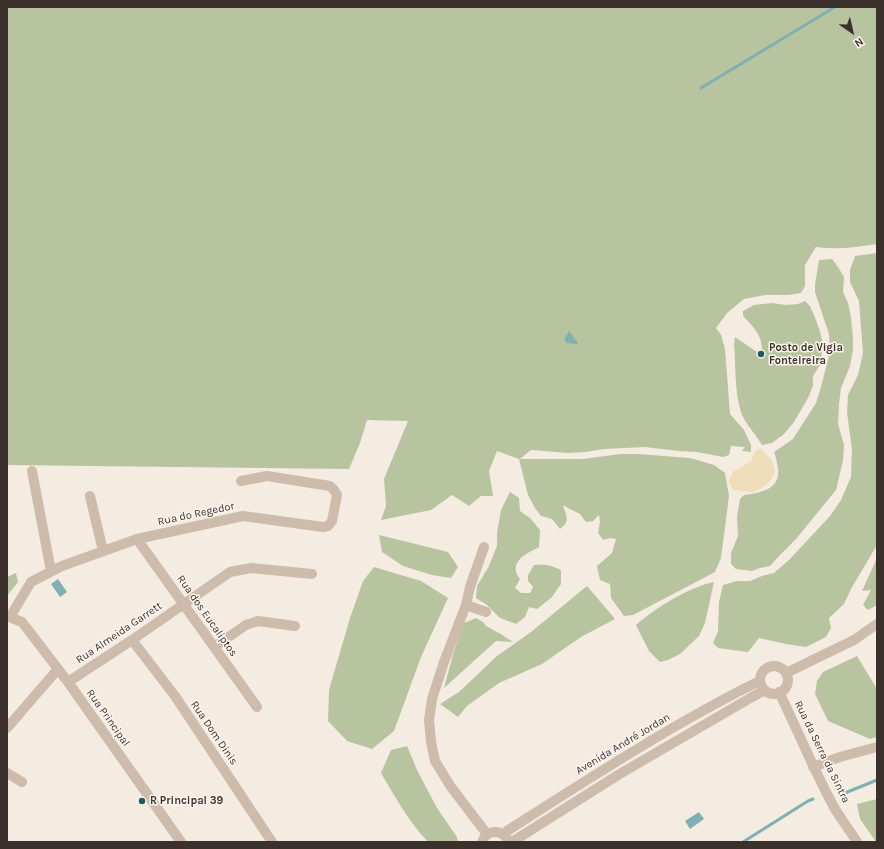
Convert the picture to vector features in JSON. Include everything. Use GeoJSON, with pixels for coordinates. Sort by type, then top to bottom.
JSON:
{"type":"FeatureCollection","features":[{"type":"Feature","properties":{"kind":"street"},"geometry":{"type":"LineString","coordinates":[[32,471],[51,571]]}},
{"type":"Feature","properties":{"kind":"street","name":"Rua do Regedor"},"geometry":{"type":"LineString","coordinates":[[8,616],[32,582],[62,566],[137,539],[243,516],[322,527],[328,526],[332,521],[336,495],[330,486],[267,476],[241,481]]}},
{"type":"Feature","properties":{"kind":"street"},"geometry":{"type":"LineString","coordinates":[[90,496],[103,551]]}},
{"type":"Feature","properties":{"kind":"street","name":"Rua dos Eucaliptos"},"geometry":{"type":"LineString","coordinates":[[137,539],[257,707]]}},
{"type":"Feature","properties":{"kind":"street"},"geometry":{"type":"LineString","coordinates":[[484,547],[470,587],[466,605],[444,662],[432,699],[429,720],[430,742],[435,761],[484,838],[493,832],[498,832],[506,838]]}},
{"type":"Feature","properties":{"kind":"street","name":"Rua Almeida Garrett"},"geometry":{"type":"LineString","coordinates":[[68,682],[132,640],[230,572],[251,568],[312,574]]}},
{"type":"Feature","properties":{"kind":"street"},"geometry":{"type":"LineString","coordinates":[[466,605],[486,612]]}},
{"type":"Feature","properties":{"kind":"street","name":"Rua Principal"},"geometry":{"type":"LineString","coordinates":[[8,616],[22,622],[68,682],[181,842]]}},
{"type":"Feature","properties":{"kind":"street"},"geometry":{"type":"LineString","coordinates":[[214,647],[246,625],[258,621],[295,626]]}},
{"type":"Feature","properties":{"kind":"street"},"geometry":{"type":"LineString","coordinates":[[786,673],[854,640],[877,624]]}},
{"type":"Feature","properties":{"kind":"street","name":"Rua Dom Dinis"},"geometry":{"type":"LineString","coordinates":[[132,640],[175,696],[272,842]]}},
{"type":"Feature","properties":{"kind":"street"},"geometry":{"type":"LineString","coordinates":[[773,666],[778,666],[786,673],[788,679],[787,684],[784,689],[779,692],[769,693],[761,686],[760,675],[763,670],[773,666]]}},
{"type":"Feature","properties":{"kind":"street"},"geometry":{"type":"LineString","coordinates":[[7,728],[58,669]]}},
{"type":"Feature","properties":{"kind":"street","name":"Avenida André Jordan"},"geometry":{"type":"LineString","coordinates":[[506,838],[507,831],[624,757],[742,689],[760,681]]}},
{"type":"Feature","properties":{"kind":"street"},"geometry":{"type":"LineString","coordinates":[[512,842],[618,775],[765,690]]}},
{"type":"Feature","properties":{"kind":"street","name":"Rua da Serra da Sintra"},"geometry":{"type":"LineString","coordinates":[[779,692],[802,744],[836,810],[857,842]]}},
{"type":"Feature","properties":{"kind":"street"},"geometry":{"type":"LineString","coordinates":[[814,767],[840,757],[877,747]]}},
{"type":"Feature","properties":{"kind":"street"},"geometry":{"type":"LineString","coordinates":[[7,774],[22,782]]}},
{"type":"Feature","properties":{"kind":"green space"},"geometry":{"type":"Polygon","coordinates":[[[7,7],[877,7],[877,244],[839,248],[816,247],[805,265],[805,286],[801,293],[788,295],[765,295],[744,299],[727,313],[716,328],[721,335],[725,349],[730,414],[744,430],[751,445],[751,452],[742,451],[745,447],[731,446],[729,455],[723,457],[697,452],[645,447],[568,453],[531,450],[520,459],[583,459],[620,454],[638,454],[690,458],[714,465],[725,473],[729,496],[721,558],[715,572],[633,615],[624,616],[611,598],[610,584],[600,580],[597,566],[612,553],[616,539],[610,538],[603,540],[598,533],[600,522],[599,515],[593,521],[586,522],[580,514],[563,505],[567,521],[560,529],[552,519],[541,516],[535,508],[528,495],[519,459],[497,451],[489,471],[493,496],[481,496],[469,506],[452,495],[431,510],[381,520],[386,506],[384,479],[408,421],[367,420],[360,443],[349,469],[7,465],[7,7]]]}},
{"type":"Feature","properties":{"kind":"green space"},"geometry":{"type":"Polygon","coordinates":[[[877,253],[877,545],[851,589],[844,604],[829,618],[831,628],[826,637],[806,647],[759,638],[748,652],[718,648],[713,643],[718,631],[719,602],[723,585],[737,581],[750,581],[774,573],[789,560],[830,516],[841,500],[851,477],[852,450],[847,412],[848,395],[858,375],[863,353],[859,301],[850,282],[850,270],[855,256],[877,253]]]}},
{"type":"Feature","properties":{"kind":"green space"},"geometry":{"type":"Polygon","coordinates":[[[832,259],[844,277],[843,292],[848,303],[851,317],[853,339],[853,350],[850,366],[841,388],[839,404],[838,424],[844,445],[843,460],[836,490],[796,539],[770,566],[752,571],[736,569],[731,564],[731,553],[738,536],[737,517],[740,499],[744,495],[757,493],[768,489],[776,481],[778,468],[774,452],[793,439],[816,403],[821,387],[830,352],[829,334],[815,292],[815,284],[819,260],[832,259]]]}},
{"type":"Feature","properties":{"kind":"green space"},"geometry":{"type":"Polygon","coordinates":[[[805,301],[810,306],[816,320],[823,344],[820,365],[813,376],[813,386],[808,398],[794,422],[784,434],[772,443],[762,445],[744,419],[738,402],[735,372],[735,337],[757,352],[762,349],[762,344],[753,327],[743,316],[743,311],[754,305],[772,303],[786,305],[798,304],[805,301]]]}},
{"type":"Feature","properties":{"kind":"green space"},"geometry":{"type":"Polygon","coordinates":[[[510,492],[519,498],[520,511],[530,518],[540,530],[539,547],[527,553],[517,562],[516,572],[520,579],[515,588],[521,593],[530,593],[533,587],[528,581],[528,575],[534,565],[548,565],[561,570],[561,584],[552,597],[537,609],[529,607],[525,617],[516,624],[500,618],[487,605],[476,598],[477,586],[488,568],[497,546],[497,533],[501,510],[510,492]]]}},
{"type":"Feature","properties":{"kind":"green space"},"geometry":{"type":"Polygon","coordinates":[[[379,535],[448,552],[458,567],[451,578],[432,575],[403,566],[382,552],[379,535]]]}},
{"type":"Feature","properties":{"kind":"green space"},"geometry":{"type":"Polygon","coordinates":[[[877,558],[877,605],[868,610],[863,605],[871,590],[862,591],[877,558]]]}},
{"type":"Feature","properties":{"kind":"green space"},"geometry":{"type":"Polygon","coordinates":[[[374,567],[421,581],[448,598],[421,657],[394,731],[372,749],[347,741],[328,721],[329,690],[350,618],[363,581],[374,567]]]}},
{"type":"Feature","properties":{"kind":"green space"},"geometry":{"type":"Polygon","coordinates":[[[16,573],[18,582],[7,596],[7,577],[16,573]]]}},
{"type":"Feature","properties":{"kind":"green space"},"geometry":{"type":"Polygon","coordinates":[[[714,582],[705,623],[699,636],[680,654],[660,662],[649,651],[636,625],[683,593],[714,582]]]}},
{"type":"Feature","properties":{"kind":"green space"},"geometry":{"type":"Polygon","coordinates":[[[587,586],[615,619],[581,637],[542,664],[499,683],[467,706],[458,717],[440,704],[459,692],[497,656],[531,632],[587,586]]]}},
{"type":"Feature","properties":{"kind":"green space"},"geometry":{"type":"Polygon","coordinates":[[[476,618],[483,622],[486,626],[513,642],[496,641],[444,688],[454,651],[464,623],[476,618]]]}},
{"type":"Feature","properties":{"kind":"green space"},"geometry":{"type":"Polygon","coordinates":[[[857,656],[877,689],[877,737],[870,739],[828,721],[815,694],[817,681],[823,672],[857,656]]]}},
{"type":"Feature","properties":{"kind":"green space"},"geometry":{"type":"Polygon","coordinates":[[[407,746],[417,770],[437,808],[457,837],[458,842],[428,842],[408,818],[381,773],[391,750],[407,746]]]}},
{"type":"Feature","properties":{"kind":"green space"},"geometry":{"type":"Polygon","coordinates":[[[877,799],[876,842],[860,819],[857,804],[877,799]]]}},
{"type":"Feature","properties":{"kind":"sand"},"geometry":{"type":"Polygon","coordinates":[[[761,449],[772,461],[775,471],[771,480],[763,487],[753,492],[733,490],[729,481],[733,472],[751,461],[755,451],[761,449]]]}},
{"type":"Feature","properties":{"kind":"water"},"geometry":{"type":"Polygon","coordinates":[[[569,331],[578,343],[577,344],[567,343],[565,341],[569,331]]]}},
{"type":"Feature","properties":{"kind":"water"},"geometry":{"type":"Polygon","coordinates":[[[58,579],[67,592],[60,597],[51,584],[58,579]]]}},
{"type":"Feature","properties":{"kind":"water"},"geometry":{"type":"Polygon","coordinates":[[[699,812],[704,819],[690,829],[685,821],[699,812]]]}},
{"type":"Feature","properties":{"kind":"waterway"},"geometry":{"type":"LineString","coordinates":[[701,88],[835,7]]}},
{"type":"Feature","properties":{"kind":"waterway"},"geometry":{"type":"LineString","coordinates":[[845,793],[877,780]]}},
{"type":"Feature","properties":{"kind":"waterway"},"geometry":{"type":"LineString","coordinates":[[743,842],[813,799]]}},
{"type":"Feature","properties":{"kind":"place","name":"Posto de Vigia Fonteireira"},"geometry":{"type":"Point","coordinates":[761,354]}},
{"type":"Feature","properties":{"kind":"place","name":"R Principal 39"},"geometry":{"type":"Point","coordinates":[142,801]}}]}
